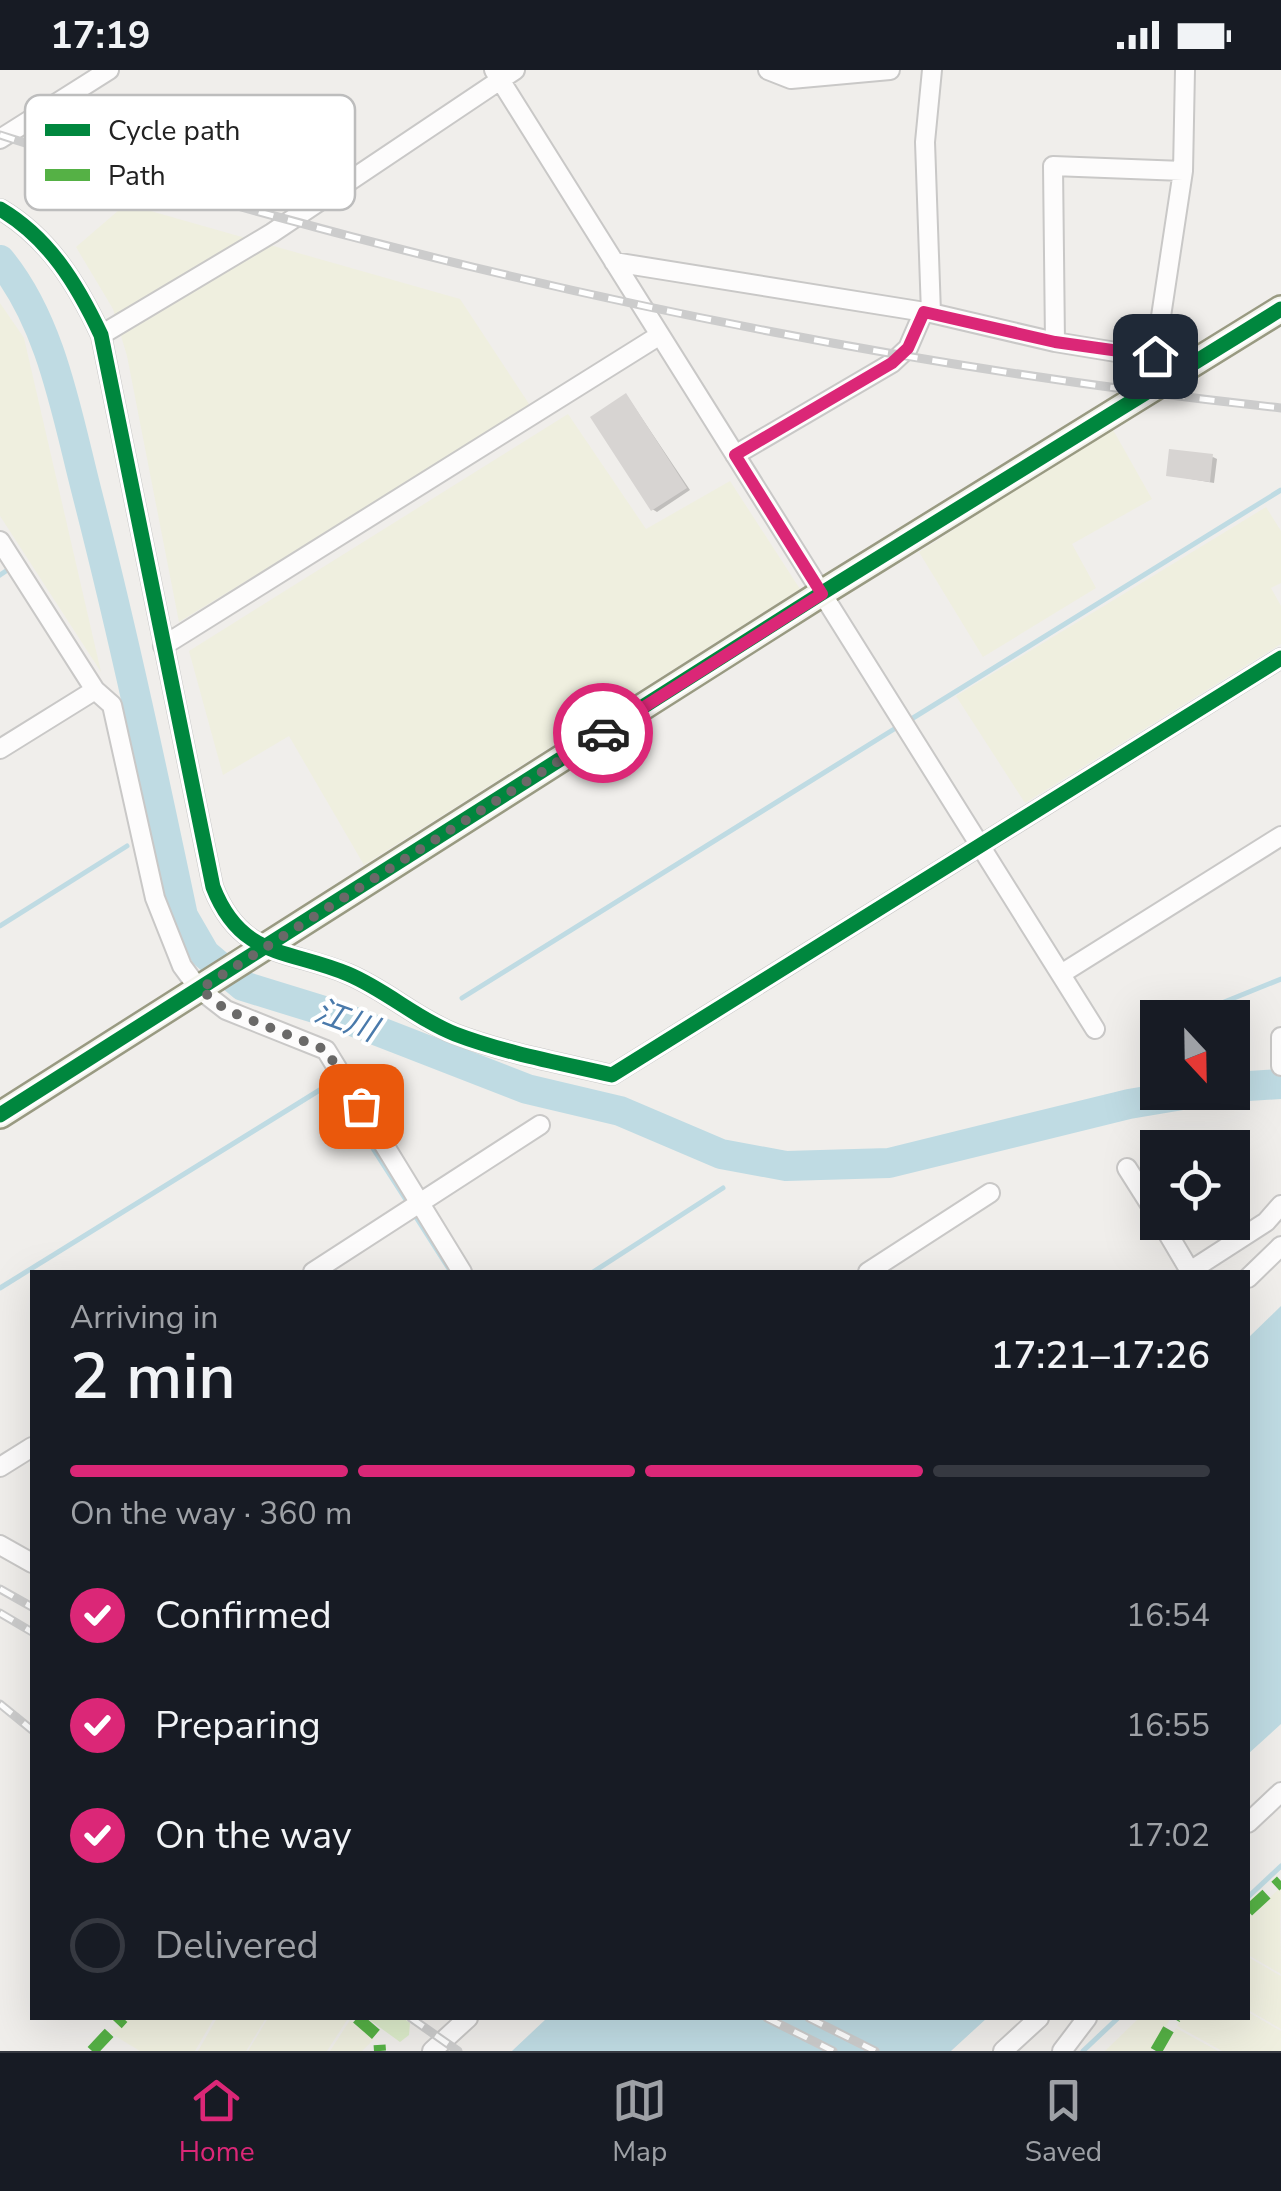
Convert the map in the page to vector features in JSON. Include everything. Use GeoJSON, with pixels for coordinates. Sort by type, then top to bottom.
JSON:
{"type":"FeatureCollection","features":[{"type":"Feature","properties":{"kind":"street"},"geometry":{"type":"LineString","coordinates":[[69,95],[109,70]]}},
{"type":"Feature","properties":{"kind":"street"},"geometry":{"type":"LineString","coordinates":[[768,70],[791,78],[890,70]]}},
{"type":"Feature","properties":{"kind":"street"},"geometry":{"type":"LineString","coordinates":[[735,455],[892,363],[908,348],[928,312],[925,142],[932,70]]}},
{"type":"Feature","properties":{"kind":"street"},"geometry":{"type":"LineString","coordinates":[[1155,356],[1183,171],[1185,70]]}},
{"type":"Feature","properties":{"kind":"street"},"geometry":{"type":"LineString","coordinates":[[355,176],[503,73],[614,262],[1095,1028]]}},
{"type":"Feature","properties":{"kind":"street"},"geometry":{"type":"LineString","coordinates":[[0,138],[25,122]]}},
{"type":"Feature","properties":{"kind":"street"},"geometry":{"type":"LineString","coordinates":[[1055,342],[1053,166],[1183,171]]}},
{"type":"Feature","properties":{"kind":"street"},"geometry":{"type":"LineString","coordinates":[[0,209],[48,246],[82,294],[101,335],[163,646],[222,910],[260,950],[347,974],[456,1035],[612,1076],[978,843],[1281,658]]}},
{"type":"Feature","properties":{"kind":"street"},"geometry":{"type":"LineString","coordinates":[[101,335],[306,210]]}},
{"type":"Feature","properties":{"kind":"street"},"geometry":{"type":"LineString","coordinates":[[614,262],[928,312],[1055,342],[1188,364]]}},
{"type":"Feature","properties":{"kind":"street"},"geometry":{"type":"LineString","coordinates":[[0,1115],[822,594],[1281,309]]}},
{"type":"Feature","properties":{"kind":"street"},"geometry":{"type":"LineString","coordinates":[[163,646],[660,335]]}},
{"type":"Feature","properties":{"kind":"street"},"geometry":{"type":"LineString","coordinates":[[0,540],[95,690],[112,705],[154,898],[182,966],[226,1010],[326,1050],[461,1270]]}},
{"type":"Feature","properties":{"kind":"street"},"geometry":{"type":"LineString","coordinates":[[0,749],[95,690]]}},
{"type":"Feature","properties":{"kind":"street"},"geometry":{"type":"LineString","coordinates":[[1060,974],[1281,836]]}},
{"type":"Feature","properties":{"kind":"street"},"geometry":{"type":"LineString","coordinates":[[315,1270],[540,1125]]}},
{"type":"Feature","properties":{"kind":"street"},"geometry":{"type":"LineString","coordinates":[[1127,1168],[1140,1189]]}},
{"type":"Feature","properties":{"kind":"street"},"geometry":{"type":"LineString","coordinates":[[871,1270],[990,1193]]}},
{"type":"Feature","properties":{"kind":"street"},"geometry":{"type":"LineString","coordinates":[[1250,1232],[1281,1205]]}},
{"type":"Feature","properties":{"kind":"street"},"geometry":{"type":"LineString","coordinates":[[1171,1240],[1189,1270]]}},
{"type":"Feature","properties":{"kind":"street"},"geometry":{"type":"LineString","coordinates":[[1192,1270],[1238,1240]]}},
{"type":"Feature","properties":{"kind":"street"},"geometry":{"type":"LineString","coordinates":[[1250,1276],[1281,1246]]}},
{"type":"Feature","properties":{"kind":"street"},"geometry":{"type":"LineString","coordinates":[[0,1467],[30,1449]]}},
{"type":"Feature","properties":{"kind":"street"},"geometry":{"type":"LineString","coordinates":[[0,1544],[30,1562]]}},
{"type":"Feature","properties":{"kind":"street"},"geometry":{"type":"LineString","coordinates":[[1250,1823],[1281,1792]]}},
{"type":"Feature","properties":{"kind":"street"},"geometry":{"type":"LineString","coordinates":[[1250,1824],[1281,1807]]}},
{"type":"Feature","properties":{"kind":"street"},"geometry":{"type":"LineString","coordinates":[[432,2051],[466,2020]]}},
{"type":"Feature","properties":{"kind":"street"},"geometry":{"type":"LineString","coordinates":[[1003,2051],[1037,2020]]}},
{"type":"Feature","properties":{"kind":"street"},"geometry":{"type":"LineString","coordinates":[[1062,2051],[1085,2020]]}},
{"type":"Feature","properties":{"kind":"green space"},"geometry":{"type":"Polygon","coordinates":[[[119,210],[147,210],[460,299],[531,407],[179,622],[127,356],[113,309],[76,247],[119,210]]]}},
{"type":"Feature","properties":{"kind":"green space"},"geometry":{"type":"Polygon","coordinates":[[[0,303],[24,338],[101,672],[0,516],[0,303]]]}},
{"type":"Feature","properties":{"kind":"green space"},"geometry":{"type":"Polygon","coordinates":[[[568,414],[646,529],[730,481],[800,589],[364,865],[289,736],[223,775],[189,651],[568,414]]]}},
{"type":"Feature","properties":{"kind":"green space"},"geometry":{"type":"Polygon","coordinates":[[[1112,428],[1152,499],[1072,544],[1096,588],[983,657],[919,552],[1112,428]]]}},
{"type":"Feature","properties":{"kind":"green space"},"geometry":{"type":"Polygon","coordinates":[[[1266,507],[1281,531],[1281,583],[1271,588],[1281,606],[1281,644],[1025,803],[956,696],[1266,507]]]}},
{"type":"Feature","properties":{"kind":"green space"},"geometry":{"type":"Polygon","coordinates":[[[1281,1887],[1281,1974],[1250,1956],[1250,1916],[1281,1887]]]}},
{"type":"Feature","properties":{"kind":"green space"},"geometry":{"type":"Polygon","coordinates":[[[1250,1958],[1281,1976],[1281,2029],[1250,2011],[1250,1958]]]}},
{"type":"Feature","properties":{"kind":"green space"},"geometry":{"type":"Polygon","coordinates":[[[1250,2013],[1281,2031],[1281,2051],[1222,2051],[1177,2026],[1180,2020],[1250,2020],[1250,2013]]]}},
{"type":"Feature","properties":{"kind":"green space"},"geometry":{"type":"Polygon","coordinates":[[[126,2020],[213,2020],[195,2051],[140,2051],[110,2033],[126,2020]]]}},
{"type":"Feature","properties":{"kind":"green space"},"geometry":{"type":"Polygon","coordinates":[[[216,2020],[265,2020],[246,2051],[198,2051],[216,2020]]]}},
{"type":"Feature","properties":{"kind":"green space"},"geometry":{"type":"Polygon","coordinates":[[[267,2020],[347,2020],[327,2051],[248,2051],[267,2020]]]}},
{"type":"Feature","properties":{"kind":"green space"},"geometry":{"type":"Polygon","coordinates":[[[350,2020],[374,2039],[362,2051],[330,2051],[350,2020]]]}},
{"type":"Feature","properties":{"kind":"green space"},"geometry":{"type":"Polygon","coordinates":[[[370,2020],[410,2023],[409,2035],[400,2042],[370,2020]]]}},
{"type":"Feature","properties":{"kind":"green space"},"geometry":{"type":"Polygon","coordinates":[[[1137,2020],[1170,2020],[1151,2051],[1105,2051],[1137,2020]]]}},
{"type":"Feature","properties":{"kind":"green space"},"geometry":{"type":"Polygon","coordinates":[[[1176,2028],[1218,2051],[1163,2051],[1176,2028]]]}},
{"type":"Feature","properties":{"kind":"water"},"geometry":{"type":"Polygon","coordinates":[[[1281,1306],[1281,1724],[1250,1752],[1250,1336],[1281,1306]]]}},
{"type":"Feature","properties":{"kind":"water"},"geometry":{"type":"Polygon","coordinates":[[[545,2020],[985,2020],[951,2051],[512,2051],[545,2020]]]}},
{"type":"Feature","properties":{"kind":"building"},"geometry":{"type":"Polygon","coordinates":[[[626,393],[687,488],[651,511],[590,417],[626,393]]]}},
{"type":"Feature","properties":{"kind":"building"},"geometry":{"type":"Polygon","coordinates":[[[1169,449],[1213,454],[1210,482],[1166,476],[1169,449]]]}},
{"type":"Feature","properties":{"kind":"waterway","name":"江川"},"geometry":{"type":"LineString","coordinates":[[0,260],[33,312],[56,371],[125,651],[183,916],[205,954],[243,986],[334,1014],[527,1089],[620,1111],[721,1154],[786,1166],[889,1163],[1140,1102]]}},
{"type":"Feature","properties":{"kind":"waterway"},"geometry":{"type":"LineString","coordinates":[[913,718],[1281,490]]}},
{"type":"Feature","properties":{"kind":"waterway"},"geometry":{"type":"LineString","coordinates":[[0,575],[6,571]]}},
{"type":"Feature","properties":{"kind":"waterway"},"geometry":{"type":"LineString","coordinates":[[462,998],[899,726]]}},
{"type":"Feature","properties":{"kind":"waterway"},"geometry":{"type":"LineString","coordinates":[[0,926],[127,846]]}},
{"type":"Feature","properties":{"kind":"waterway"},"geometry":{"type":"LineString","coordinates":[[1229,1000],[1281,979]]}},
{"type":"Feature","properties":{"kind":"waterway"},"geometry":{"type":"LineString","coordinates":[[0,1288],[331,1083],[408,1203]]}},
{"type":"Feature","properties":{"kind":"waterway","name":"江川"},"geometry":{"type":"LineString","coordinates":[[1250,1086],[1281,1084]]}},
{"type":"Feature","properties":{"kind":"waterway"},"geometry":{"type":"LineString","coordinates":[[1129,1104],[1140,1098]]}},
{"type":"Feature","properties":{"kind":"waterway"},"geometry":{"type":"LineString","coordinates":[[596,1270],[723,1188]]}},
{"type":"Feature","properties":{"kind":"waterway"},"geometry":{"type":"LineString","coordinates":[[414,1214],[450,1270]]}},
{"type":"Feature","properties":{"kind":"waterway"},"geometry":{"type":"LineString","coordinates":[[1250,1895],[1281,1866]]}},
{"type":"Feature","properties":{"kind":"waterway"},"geometry":{"type":"LineString","coordinates":[[1083,2051],[1116,2020]]}},
{"type":"Feature","properties":{"kind":"railway"},"geometry":{"type":"LineString","coordinates":[[0,135],[25,143]]}},
{"type":"Feature","properties":{"kind":"railway"},"geometry":{"type":"LineString","coordinates":[[254,210],[474,267],[794,336],[1118,388],[1281,408]]}},
{"type":"Feature","properties":{"kind":"railway"},"geometry":{"type":"LineString","coordinates":[[0,1589],[30,1606]]}},
{"type":"Feature","properties":{"kind":"railway"},"geometry":{"type":"LineString","coordinates":[[0,1613],[30,1631]]}},
{"type":"Feature","properties":{"kind":"railway"},"geometry":{"type":"LineString","coordinates":[[0,1704],[30,1728]]}},
{"type":"Feature","properties":{"kind":"railway"},"geometry":{"type":"LineString","coordinates":[[414,2020],[458,2051]]}},
{"type":"Feature","properties":{"kind":"railway"},"geometry":{"type":"LineString","coordinates":[[771,2020],[833,2051]]}},
{"type":"Feature","properties":{"kind":"railway"},"geometry":{"type":"LineString","coordinates":[[813,2020],[875,2051]]}},
{"type":"Feature","properties":{"kind":"marked path"},"geometry":{"type":"LineString","coordinates":[[1250,1909],[1281,1881]]}},
{"type":"Feature","properties":{"kind":"marked path"},"geometry":{"type":"LineString","coordinates":[[92,2051],[121,2020]]}},
{"type":"Feature","properties":{"kind":"marked path"},"geometry":{"type":"LineString","coordinates":[[359,2020],[379,2037],[380,2051]]}},
{"type":"Feature","properties":{"kind":"marked path"},"geometry":{"type":"LineString","coordinates":[[1156,2051],[1174,2020]]}},
{"type":"Feature","properties":{"kind":"cycle path"},"geometry":{"type":"LineString","coordinates":[[0,209],[33,234],[60,264],[101,335],[213,887],[224,910],[252,940],[348,974],[441,1028],[474,1041],[612,1075],[1281,658]]}},
{"type":"Feature","properties":{"kind":"cycle path"},"geometry":{"type":"LineString","coordinates":[[0,1115],[822,593],[1281,309]]}},
{"type":"Feature","properties":{"kind":"way so far"},"geometry":{"type":"LineString","coordinates":[[361,1106],[326,1050],[226,1010],[200,989],[603,733]]}},
{"type":"Feature","properties":{"kind":"route"},"geometry":{"type":"LineString","coordinates":[[603,733],[822,594],[735,455],[892,363],[908,348],[924,312],[1055,342],[1155,356]]}}]}
